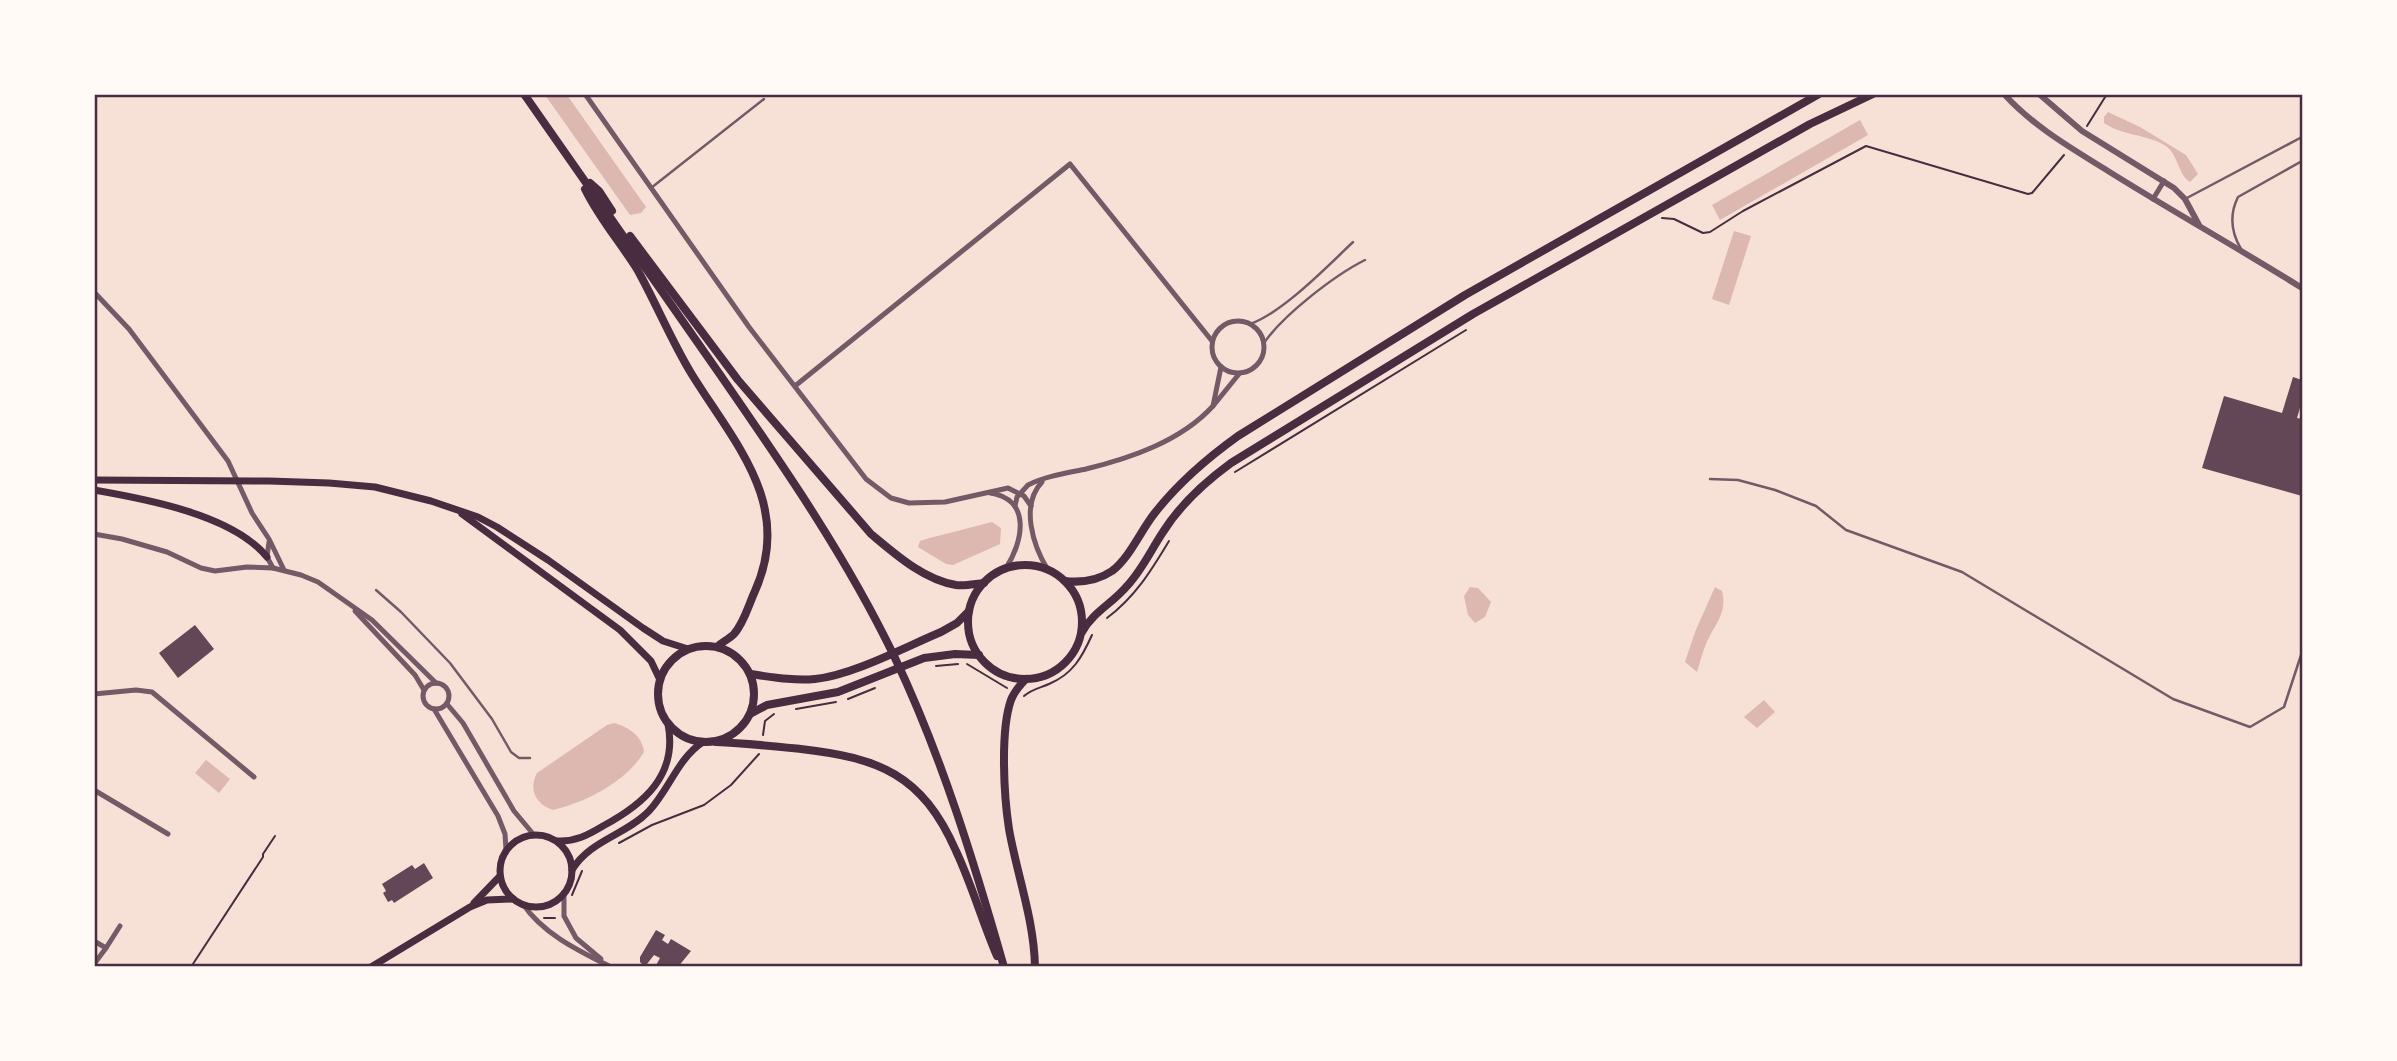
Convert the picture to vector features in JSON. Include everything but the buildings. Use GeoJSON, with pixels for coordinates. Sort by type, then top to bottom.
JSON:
{"type":"FeatureCollection","features":[{"type":"Feature","properties":{"kind":"main road"},"geometry":{"type":"LineString","coordinates":[[524,94],[789,473],[877,623],[912,699],[976,868],[1003,967]]}},
{"type":"Feature","properties":{"kind":"main road"},"geometry":{"type":"LineString","coordinates":[[1065,581],[1086,582],[1112,570],[1126,556],[1146,524],[1176,488],[1238,436],[1465,295],[1819,94]]}},
{"type":"Feature","properties":{"kind":"main road"},"geometry":{"type":"LineString","coordinates":[[1082,632],[1080,604],[1074,592],[1065,581],[1048,570],[1027,565],[1006,568],[984,583],[973,598],[970,634],[979,655],[987,664],[1003,674],[1026,679],[1047,675],[1065,664],[1091,617],[1129,584],[1186,502],[1231,463],[1473,314],[1810,124],[1873,94]]}},
{"type":"Feature","properties":{"kind":"main road"},"geometry":{"type":"LineString","coordinates":[[575,167],[599,191],[621,225],[738,380],[871,534],[896,555],[935,577],[957,585],[984,583]]}},
{"type":"Feature","properties":{"kind":"main road"},"geometry":{"type":"LineString","coordinates":[[575,167],[592,203],[637,269],[684,362],[752,471],[763,496],[768,522],[766,562],[739,626],[732,636],[717,647]]}},
{"type":"Feature","properties":{"kind":"main road"},"geometry":{"type":"LineString","coordinates":[[94,480],[269,481],[376,487],[431,501],[478,517],[497,527],[663,641],[688,649]]}},
{"type":"Feature","properties":{"kind":"main road"},"geometry":{"type":"LineString","coordinates":[[94,490],[149,499],[203,518],[242,536],[267,557]]}},
{"type":"Feature","properties":{"kind":"main road"},"geometry":{"type":"LineString","coordinates":[[456,510],[620,630],[652,661],[660,680]]}},
{"type":"Feature","properties":{"kind":"main road"},"geometry":{"type":"LineString","coordinates":[[750,674],[769,678],[804,679],[838,674],[941,632],[970,611]]}},
{"type":"Feature","properties":{"kind":"main road"},"geometry":{"type":"LineString","coordinates":[[556,841],[568,854],[572,870],[567,895],[546,905],[523,904],[514,899],[503,885],[500,867],[506,850],[518,839],[542,835],[556,841],[573,841],[625,814],[644,799],[662,773],[671,748],[668,724],[659,703],[660,680],[670,661],[697,646],[717,647],[737,657],[750,674],[755,694],[750,714],[736,732],[716,741]]}},
{"type":"Feature","properties":{"kind":"main road"},"geometry":{"type":"LineString","coordinates":[[750,714],[767,705],[838,692],[924,657],[979,655]]}},
{"type":"Feature","properties":{"kind":"main road"},"geometry":{"type":"LineString","coordinates":[[1026,679],[1014,693],[1008,713],[1005,746],[1007,818],[1026,899],[1035,967]]}},
{"type":"Feature","properties":{"kind":"main road"},"geometry":{"type":"LineString","coordinates":[[668,724],[684,737],[703,742],[762,745],[852,756],[893,773],[916,790],[932,808],[956,851],[980,919],[1003,967]]}},
{"type":"Feature","properties":{"kind":"main road"},"geometry":{"type":"LineString","coordinates":[[572,870],[591,848],[647,813],[666,790],[687,754],[703,742]]}},
{"type":"Feature","properties":{"kind":"main road"},"geometry":{"type":"LineString","coordinates":[[470,907],[500,876]]}},
{"type":"Feature","properties":{"kind":"main road"},"geometry":{"type":"LineString","coordinates":[[371,967],[470,907],[488,900],[514,899]]}},
{"type":"Feature","properties":{"kind":"street"},"geometry":{"type":"LineString","coordinates":[[585,94],[749,327],[866,479],[891,498],[909,503],[928,504],[1008,488],[1019,492],[1031,506]]}},
{"type":"Feature","properties":{"kind":"street"},"geometry":{"type":"LineString","coordinates":[[2004,94],[2029,120],[2070,148],[2302,288]]}},
{"type":"Feature","properties":{"kind":"street"},"geometry":{"type":"LineString","coordinates":[[2039,94],[2082,131],[2164,181],[2185,199],[2199,225]]}},
{"type":"Feature","properties":{"kind":"street"},"geometry":{"type":"LineString","coordinates":[[795,386],[1070,164],[1212,341]]}},
{"type":"Feature","properties":{"kind":"street"},"geometry":{"type":"LineString","coordinates":[[2153,200],[2164,181]]}},
{"type":"Feature","properties":{"kind":"street"},"geometry":{"type":"LineString","coordinates":[[94,292],[129,329],[228,461],[252,513],[284,570]]}},
{"type":"Feature","properties":{"kind":"street"},"geometry":{"type":"LineString","coordinates":[[1240,321],[1250,324],[1259,332],[1264,343],[1263,356],[1249,372],[1239,374],[1226,371],[1213,357],[1212,341],[1218,330],[1228,323],[1240,321]]}},
{"type":"Feature","properties":{"kind":"street"},"geometry":{"type":"LineString","coordinates":[[1213,406],[1221,368]]}},
{"type":"Feature","properties":{"kind":"street"},"geometry":{"type":"LineString","coordinates":[[1015,506],[1019,492],[1028,485],[1146,450],[1187,426],[1213,406],[1239,374]]}},
{"type":"Feature","properties":{"kind":"street"},"geometry":{"type":"LineString","coordinates":[[1045,479],[1036,489],[1031,506],[1035,545],[1048,570]]}},
{"type":"Feature","properties":{"kind":"street"},"geometry":{"type":"LineString","coordinates":[[987,493],[1004,496],[1015,506],[1019,516],[1020,528],[1014,555],[1006,568]]}},
{"type":"Feature","properties":{"kind":"street"},"geometry":{"type":"LineString","coordinates":[[94,534],[167,552],[201,568],[215,571],[247,567],[273,568],[317,582],[381,628],[436,683],[449,691],[447,704],[441,709],[434,709]]}},
{"type":"Feature","properties":{"kind":"street"},"geometry":{"type":"LineString","coordinates":[[269,539],[267,557],[273,568]]}},
{"type":"Feature","properties":{"kind":"street"},"geometry":{"type":"LineString","coordinates":[[348,604],[415,675],[424,691],[424,703],[434,709],[498,817],[505,834],[506,850]]}},
{"type":"Feature","properties":{"kind":"street"},"geometry":{"type":"LineString","coordinates":[[424,691],[429,685],[436,683]]}},
{"type":"Feature","properties":{"kind":"street"},"geometry":{"type":"LineString","coordinates":[[94,694],[136,690],[152,692],[254,777]]}},
{"type":"Feature","properties":{"kind":"street"},"geometry":{"type":"LineString","coordinates":[[447,704],[476,744],[514,811],[534,835]]}},
{"type":"Feature","properties":{"kind":"street"},"geometry":{"type":"LineString","coordinates":[[94,790],[168,834]]}},
{"type":"Feature","properties":{"kind":"street"},"geometry":{"type":"LineString","coordinates":[[567,895],[564,916],[576,938],[612,967]]}},
{"type":"Feature","properties":{"kind":"street"},"geometry":{"type":"LineString","coordinates":[[523,904],[539,923],[558,937],[612,967]]}},
{"type":"Feature","properties":{"kind":"street"},"geometry":{"type":"LineString","coordinates":[[94,964],[120,926]]}},
{"type":"Feature","properties":{"kind":"street"},"geometry":{"type":"LineString","coordinates":[[94,940],[106,948]]}},
{"type":"Feature","properties":{"kind":"lane"},"geometry":{"type":"LineString","coordinates":[[651,188],[764,99]]}},
{"type":"Feature","properties":{"kind":"lane"},"geometry":{"type":"LineString","coordinates":[[2185,199],[2302,136]]}},
{"type":"Feature","properties":{"kind":"lane"},"geometry":{"type":"LineString","coordinates":[[2243,252],[2233,229],[2234,206],[2238,197],[2302,161]]}},
{"type":"Feature","properties":{"kind":"lane"},"geometry":{"type":"LineString","coordinates":[[1250,324],[1266,317],[1299,291],[1353,242]]}},
{"type":"Feature","properties":{"kind":"lane"},"geometry":{"type":"LineString","coordinates":[[1264,343],[1277,326],[1293,312],[1343,272],[1365,260]]}},
{"type":"Feature","properties":{"kind":"lane"},"geometry":{"type":"LineString","coordinates":[[1710,479],[1738,480],[1774,489],[1816,506],[1846,530],[1962,572],[2173,699],[2250,727],[2284,706],[2302,652]]}},
{"type":"Feature","properties":{"kind":"lane"},"geometry":{"type":"LineString","coordinates":[[376,590],[450,663],[492,719],[511,752],[519,758],[530,758]]}},
{"type":"Feature","properties":{"kind":"path"},"geometry":{"type":"LineString","coordinates":[[2082,131],[2107,94]]}},
{"type":"Feature","properties":{"kind":"path"},"geometry":{"type":"LineString","coordinates":[[1662,218],[1674,219],[1703,233],[1710,232],[1743,211],[1866,146],[2028,194],[2032,193],[2070,148]]}},
{"type":"Feature","properties":{"kind":"path"},"geometry":{"type":"LineString","coordinates":[[1234,472],[1471,327]]}},
{"type":"Feature","properties":{"kind":"path"},"geometry":{"type":"LineString","coordinates":[[1103,620],[1124,605],[1139,589],[1172,536]]}},
{"type":"Feature","properties":{"kind":"path"},"geometry":{"type":"LineString","coordinates":[[926,667],[970,665],[1014,693],[1024,696],[1069,672],[1080,660],[1097,626]]}},
{"type":"Feature","properties":{"kind":"path"},"geometry":{"type":"LineString","coordinates":[[846,699],[877,687]]}},
{"type":"Feature","properties":{"kind":"path"},"geometry":{"type":"LineString","coordinates":[[792,710],[839,702]]}},
{"type":"Feature","properties":{"kind":"path"},"geometry":{"type":"LineString","coordinates":[[614,845],[652,825],[704,805],[731,785],[756,759],[762,745],[765,721],[776,712]]}},
{"type":"Feature","properties":{"kind":"path"},"geometry":{"type":"LineString","coordinates":[[191,967],[275,836]]}},
{"type":"Feature","properties":{"kind":"path"},"geometry":{"type":"LineString","coordinates":[[567,895],[587,863]]}},
{"type":"Feature","properties":{"kind":"path"},"geometry":{"type":"LineString","coordinates":[[539,923],[544,918],[564,916]]}},
{"type":"Feature","properties":{"kind":"shaded area"},"geometry":{"type":"Polygon","coordinates":[[[545,95],[567,95],[646,207],[641,213],[630,215],[545,95]]]}},
{"type":"Feature","properties":{"kind":"shaded area"},"geometry":{"type":"Polygon","coordinates":[[[2108,112],[2140,127],[2186,155],[2198,174],[2190,182],[2166,146],[2104,123],[2108,112]]]}},
{"type":"Feature","properties":{"kind":"shaded area"},"geometry":{"type":"Polygon","coordinates":[[[1860,120],[1868,135],[1720,220],[1712,205],[1860,120]]]}},
{"type":"Feature","properties":{"kind":"shaded area"},"geometry":{"type":"Polygon","coordinates":[[[1734,231],[1751,236],[1729,305],[1712,299],[1734,231]]]}},
{"type":"Feature","properties":{"kind":"shaded area"},"geometry":{"type":"Polygon","coordinates":[[[992,522],[1001,528],[1000,544],[953,565],[946,564],[918,547],[920,541],[992,522]]]}},
{"type":"Feature","properties":{"kind":"shaded area"},"geometry":{"type":"Polygon","coordinates":[[[1470,587],[1478,588],[1491,602],[1485,617],[1475,623],[1468,615],[1464,596],[1470,587]]]}},
{"type":"Feature","properties":{"kind":"shaded area"},"geometry":{"type":"Polygon","coordinates":[[[1715,587],[1722,591],[1723,606],[1697,672],[1685,662],[1715,587]]]}},
{"type":"Feature","properties":{"kind":"shaded area"},"geometry":{"type":"Polygon","coordinates":[[[1764,700],[1775,712],[1757,728],[1744,717],[1764,700]]]}},
{"type":"Feature","properties":{"kind":"shaded area"},"geometry":{"type":"Polygon","coordinates":[[[614,723],[630,730],[641,741],[644,752],[636,763],[616,781],[579,802],[553,810],[542,804],[535,796],[533,785],[537,773],[607,725],[614,723]]]}},
{"type":"Feature","properties":{"kind":"shaded area"},"geometry":{"type":"Polygon","coordinates":[[[206,760],[230,779],[219,793],[195,773],[206,760]]]}}]}
